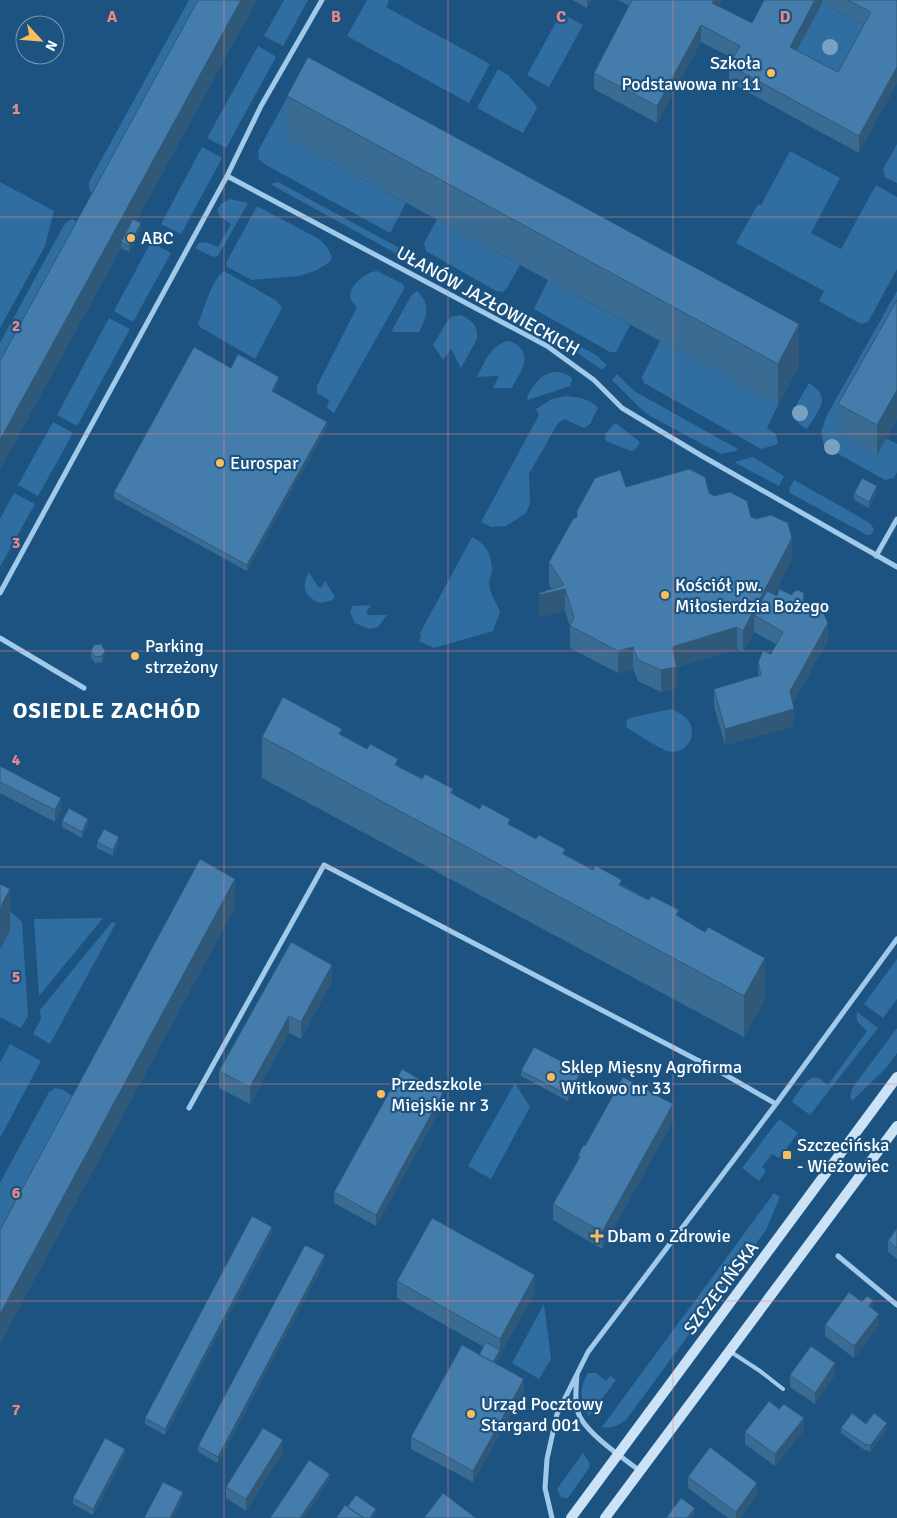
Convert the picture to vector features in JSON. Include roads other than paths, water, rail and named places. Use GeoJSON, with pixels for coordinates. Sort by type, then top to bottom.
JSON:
{"type":"FeatureCollection","features":[{"type":"Feature","properties":{"kind":"main road","name":"SZCZECIŃSKA"},"geometry":{"type":"LineString","coordinates":[[571,1518],[897,1077]]}},
{"type":"Feature","properties":{"kind":"main road"},"geometry":{"type":"LineString","coordinates":[[606,1518],[897,1126]]}},
{"type":"Feature","properties":{"kind":"street"},"geometry":{"type":"LineString","coordinates":[[0,593],[227,176],[262,106],[322,0]]}},
{"type":"Feature","properties":{"kind":"street","name":"UŁANÓW JAZŁOWIECKICH"},"geometry":{"type":"LineString","coordinates":[[227,176],[547,346],[594,380],[622,408],[702,456],[897,567]]}},
{"type":"Feature","properties":{"kind":"street"},"geometry":{"type":"LineString","coordinates":[[876,556],[897,518]]}},
{"type":"Feature","properties":{"kind":"street"},"geometry":{"type":"LineString","coordinates":[[0,638],[84,688]]}},
{"type":"Feature","properties":{"kind":"street"},"geometry":{"type":"LineString","coordinates":[[189,1108],[324,865],[724,1074],[776,1104]]}},
{"type":"Feature","properties":{"kind":"street"},"geometry":{"type":"LineString","coordinates":[[552,1518],[546,1488],[547,1459],[557,1414],[588,1352],[776,1104],[897,939]]}},
{"type":"Feature","properties":{"kind":"street"},"geometry":{"type":"LineString","coordinates":[[838,1256],[897,1305]]}},
{"type":"Feature","properties":{"kind":"street"},"geometry":{"type":"LineString","coordinates":[[577,1372],[576,1399],[579,1416],[589,1429],[640,1471]]}},
{"type":"Feature","properties":{"kind":"lane"},"geometry":{"type":"LineString","coordinates":[[730,1351],[783,1389]]}},
{"type":"Feature","properties":{"kind":"place","name":"Szkoła Podstawowa nr 11"},"geometry":{"type":"Point","coordinates":[771,73]}},
{"type":"Feature","properties":{"kind":"place","name":"ABC"},"geometry":{"type":"Point","coordinates":[131,238]}},
{"type":"Feature","properties":{"kind":"place","name":"Eurospar"},"geometry":{"type":"Point","coordinates":[220,463]}},
{"type":"Feature","properties":{"kind":"place","name":"Kościół pw. Miłosierdzia Bożego"},"geometry":{"type":"Point","coordinates":[665,595]}},
{"type":"Feature","properties":{"kind":"place","name":"Parking strzeżony"},"geometry":{"type":"Point","coordinates":[135,656]}},
{"type":"Feature","properties":{"kind":"place","name":"Sklep Mięsny Agrofirma Witkowo nr 33"},"geometry":{"type":"Point","coordinates":[551,1077]}},
{"type":"Feature","properties":{"kind":"place","name":"Przedszkole Miejskie nr 3"},"geometry":{"type":"Point","coordinates":[381,1094]}},
{"type":"Feature","properties":{"kind":"place","name":"Szczecińska - Wieżowiec"},"geometry":{"type":"Point","coordinates":[787,1155]}},
{"type":"Feature","properties":{"kind":"place","name":"Dbam o Zdrowie"},"geometry":{"type":"Point","coordinates":[597,1236]}},
{"type":"Feature","properties":{"kind":"place","name":"Urząd Pocztowy Stargard 001"},"geometry":{"type":"Point","coordinates":[471,1414]}},
{"type":"Feature","properties":{"kind":"district","name":"OSIEDLE ZACHÓD"},"geometry":{"type":"Point","coordinates":[107,710]}}]}
